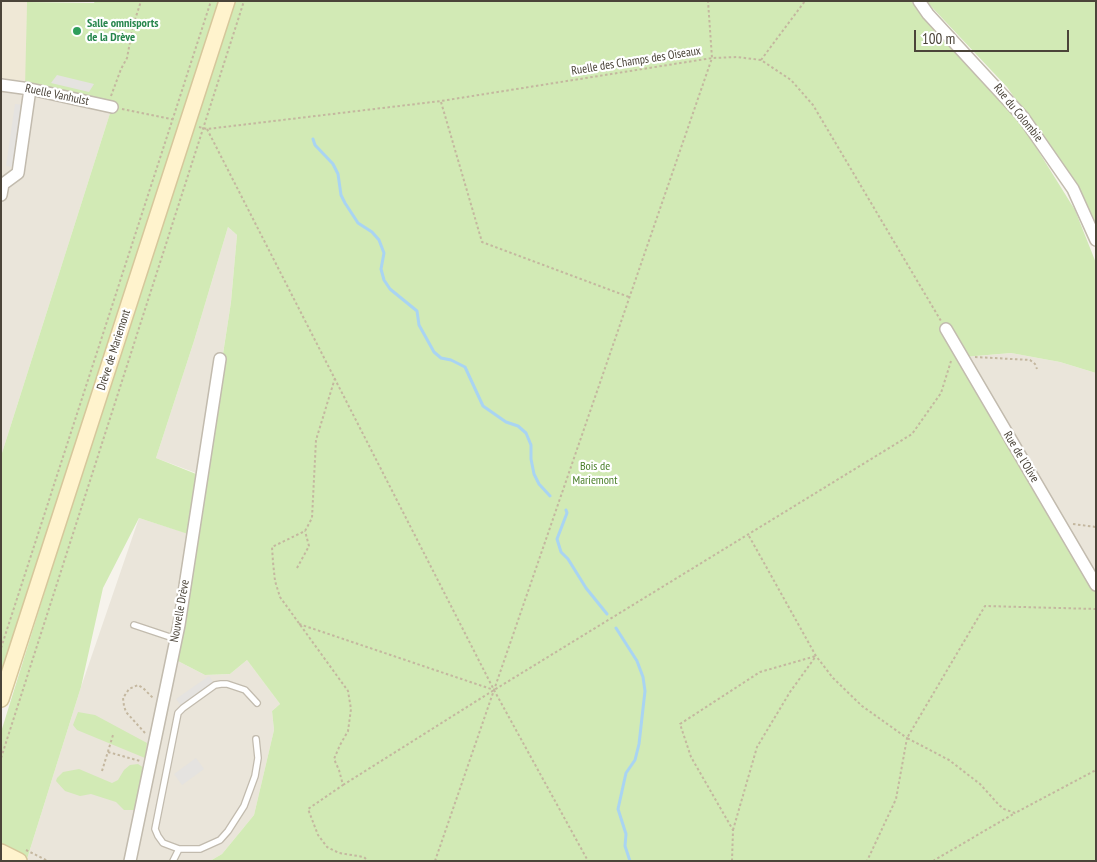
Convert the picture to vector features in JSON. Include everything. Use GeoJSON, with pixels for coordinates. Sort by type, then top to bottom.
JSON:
{"type":"FeatureCollection","features":[{"type":"Feature","properties":{"kind":"street","name":"Drève de Mariemont"},"geometry":{"type":"LineString","coordinates":[[1,699],[227,1]]}},
{"type":"Feature","properties":{"kind":"street","name":"Rue du Colombie"},"geometry":{"type":"LineString","coordinates":[[920,1],[928,14],[1023,117],[1074,189],[1096,240]]}},
{"type":"Feature","properties":{"kind":"street","name":"Ruelle Vanhulst"},"geometry":{"type":"LineString","coordinates":[[1,85],[30,89],[110,106]]}},
{"type":"Feature","properties":{"kind":"street"},"geometry":{"type":"LineString","coordinates":[[2,190],[18,174],[30,89]]}},
{"type":"Feature","properties":{"kind":"street","name":"Rue de l'Olive"},"geometry":{"type":"LineString","coordinates":[[946,329],[1096,585]]}},
{"type":"Feature","properties":{"kind":"street","name":"Nouvelle Drève"},"geometry":{"type":"LineString","coordinates":[[130,861],[176,639],[220,359]]}},
{"type":"Feature","properties":{"kind":"street"},"geometry":{"type":"LineString","coordinates":[[1,852],[19,861]]}},
{"type":"Feature","properties":{"kind":"lane"},"geometry":{"type":"LineString","coordinates":[[134,625],[176,639]]}},
{"type":"Feature","properties":{"kind":"lane"},"geometry":{"type":"LineString","coordinates":[[256,739],[258,758],[255,776],[244,806],[233,825],[220,840],[211,845],[191,850],[179,849],[163,843],[155,829],[178,713],[215,685],[220,684],[227,684],[245,690],[257,703]]}},
{"type":"Feature","properties":{"kind":"lane"},"geometry":{"type":"LineString","coordinates":[[173,861],[179,849]]}},
{"type":"Feature","properties":{"kind":"path"},"geometry":{"type":"LineString","coordinates":[[110,106],[121,69],[127,58],[133,26],[141,1]]}},
{"type":"Feature","properties":{"kind":"path"},"geometry":{"type":"LineString","coordinates":[[1,648],[211,1]]}},
{"type":"Feature","properties":{"kind":"path"},"geometry":{"type":"LineString","coordinates":[[1,758],[244,1]]}},
{"type":"Feature","properties":{"kind":"path"},"geometry":{"type":"LineString","coordinates":[[435,861],[712,58],[708,1]]}},
{"type":"Feature","properties":{"kind":"path"},"geometry":{"type":"LineString","coordinates":[[761,60],[805,1]]}},
{"type":"Feature","properties":{"kind":"path","name":"Ruelle des Champs des Oiseaux"},"geometry":{"type":"LineString","coordinates":[[110,106],[188,122],[207,129],[441,101],[712,58],[737,57],[761,60],[791,80],[813,105],[946,329]]}},
{"type":"Feature","properties":{"kind":"path"},"geometry":{"type":"LineString","coordinates":[[441,101],[482,242],[629,297]]}},
{"type":"Feature","properties":{"kind":"path"},"geometry":{"type":"LineString","coordinates":[[207,129],[494,690],[588,861]]}},
{"type":"Feature","properties":{"kind":"path"},"geometry":{"type":"LineString","coordinates":[[368,861],[364,856],[339,853],[327,846],[318,835],[308,809],[494,690],[749,536],[912,434],[941,393],[958,352],[1030,360],[1037,369]]}},
{"type":"Feature","properties":{"kind":"path"},"geometry":{"type":"LineString","coordinates":[[297,568],[308,546],[305,532],[312,518],[316,440],[335,378]]}},
{"type":"Feature","properties":{"kind":"path"},"geometry":{"type":"LineString","coordinates":[[1060,524],[1096,527]]}},
{"type":"Feature","properties":{"kind":"path"},"geometry":{"type":"LineString","coordinates":[[305,532],[272,547],[275,581],[280,597],[348,691],[351,709],[348,731],[334,760],[340,770],[343,785]]}},
{"type":"Feature","properties":{"kind":"path"},"geometry":{"type":"LineString","coordinates":[[749,536],[816,656],[833,678],[862,706],[907,738],[948,760],[980,784],[998,805],[1015,813]]}},
{"type":"Feature","properties":{"kind":"path"},"geometry":{"type":"LineString","coordinates":[[867,861],[896,799],[907,738],[985,606],[1096,609]]}},
{"type":"Feature","properties":{"kind":"path"},"geometry":{"type":"LineString","coordinates":[[298,624],[494,690]]}},
{"type":"Feature","properties":{"kind":"path"},"geometry":{"type":"LineString","coordinates":[[733,830],[690,757],[680,724],[760,672],[816,656]]}},
{"type":"Feature","properties":{"kind":"path"},"geometry":{"type":"LineString","coordinates":[[732,861],[733,830],[757,747],[790,692],[816,656]]}},
{"type":"Feature","properties":{"kind":"path"},"geometry":{"type":"LineString","coordinates":[[154,742],[126,712],[123,702],[125,693],[131,687],[141,686],[150,693],[161,708]]}},
{"type":"Feature","properties":{"kind":"path"},"geometry":{"type":"LineString","coordinates":[[102,772],[113,735]]}},
{"type":"Feature","properties":{"kind":"path"},"geometry":{"type":"LineString","coordinates":[[108,752],[150,764]]}},
{"type":"Feature","properties":{"kind":"path"},"geometry":{"type":"LineString","coordinates":[[933,861],[1015,813],[1096,770]]}},
{"type":"Feature","properties":{"kind":"shaded area"},"geometry":{"type":"Polygon","coordinates":[[[1,1],[27,1],[26,81],[1,79],[1,1]]]}},
{"type":"Feature","properties":{"kind":"shaded area"},"geometry":{"type":"Polygon","coordinates":[[[57,75],[94,84],[89,92],[51,83],[57,75]]]}},
{"type":"Feature","properties":{"kind":"shaded area"},"geometry":{"type":"Polygon","coordinates":[[[1,85],[112,107],[1,456],[1,85]]]}},
{"type":"Feature","properties":{"kind":"shaded area"},"geometry":{"type":"Polygon","coordinates":[[[15,104],[28,105],[19,168],[6,166],[15,104]]]}},
{"type":"Feature","properties":{"kind":"shaded area"},"geometry":{"type":"Polygon","coordinates":[[[228,227],[237,235],[231,302],[204,476],[156,458],[228,227]]]}},
{"type":"Feature","properties":{"kind":"shaded area"},"geometry":{"type":"Polygon","coordinates":[[[1011,353],[1060,362],[1096,373],[1096,578],[964,357],[1011,353]]]}},
{"type":"Feature","properties":{"kind":"shaded area"},"geometry":{"type":"Polygon","coordinates":[[[139,518],[196,536],[176,660],[205,675],[230,674],[247,660],[280,704],[272,711],[274,730],[254,815],[222,854],[210,861],[30,861],[27,859],[81,687],[139,518]]]}},
{"type":"Feature","properties":{"kind":"shaded area"},"geometry":{"type":"Polygon","coordinates":[[[209,676],[215,685],[183,708],[176,699],[209,676]]]}},
{"type":"Feature","properties":{"kind":"shaded area"},"geometry":{"type":"Polygon","coordinates":[[[196,758],[204,769],[182,785],[174,774],[196,758]]]}},
{"type":"Feature","properties":{"kind":"green space"},"geometry":{"type":"Polygon","coordinates":[[[95,1],[227,1],[1,699],[1,456],[112,107],[25,88],[27,2],[94,3],[95,1]]]}},
{"type":"Feature","properties":{"kind":"green space","name":"Bois de Mariemont"},"geometry":{"type":"Polygon","coordinates":[[[235,1],[911,1],[931,26],[997,94],[1029,136],[1075,210],[1096,263],[1096,373],[1060,362],[1011,353],[964,357],[1096,578],[1096,861],[210,861],[222,854],[254,815],[274,730],[272,711],[280,704],[247,660],[230,674],[205,675],[176,660],[231,302],[237,235],[228,227],[156,458],[196,474],[188,534],[139,518],[103,588],[81,687],[27,859],[1,847],[1,732],[123,341],[235,1]]]}},
{"type":"Feature","properties":{"kind":"green space"},"geometry":{"type":"Polygon","coordinates":[[[926,1],[1096,1],[1096,229],[1056,158],[1007,87],[926,1]]]}},
{"type":"Feature","properties":{"kind":"green space"},"geometry":{"type":"Polygon","coordinates":[[[78,712],[95,715],[147,743],[145,758],[77,730],[73,725],[78,712]]]}},
{"type":"Feature","properties":{"kind":"green space"},"geometry":{"type":"Polygon","coordinates":[[[138,764],[144,768],[136,810],[124,810],[116,802],[91,794],[80,796],[65,791],[56,781],[63,772],[79,769],[112,783],[118,780],[124,770],[130,765],[138,764]]]}},
{"type":"Feature","properties":{"kind":"waterway"},"geometry":{"type":"LineString","coordinates":[[313,139],[315,145],[333,164],[338,174],[341,195],[358,223],[372,232],[379,240],[384,253],[381,269],[384,280],[390,289],[417,311],[419,325],[434,352],[441,358],[451,360],[465,367],[483,406],[506,422],[518,426],[526,433],[531,445],[534,474],[539,484],[550,496]]}},
{"type":"Feature","properties":{"kind":"waterway"},"geometry":{"type":"LineString","coordinates":[[566,510],[567,513],[557,539],[561,552],[607,614]]}},
{"type":"Feature","properties":{"kind":"waterway"},"geometry":{"type":"LineString","coordinates":[[616,628],[637,661],[643,677],[645,691],[639,744],[635,760],[626,773],[618,809],[626,834],[625,846],[630,861]]}},
{"type":"Feature","properties":{"kind":"place","name":"Salle omnisports de la Drève"},"geometry":{"type":"Point","coordinates":[77,31]}}]}
